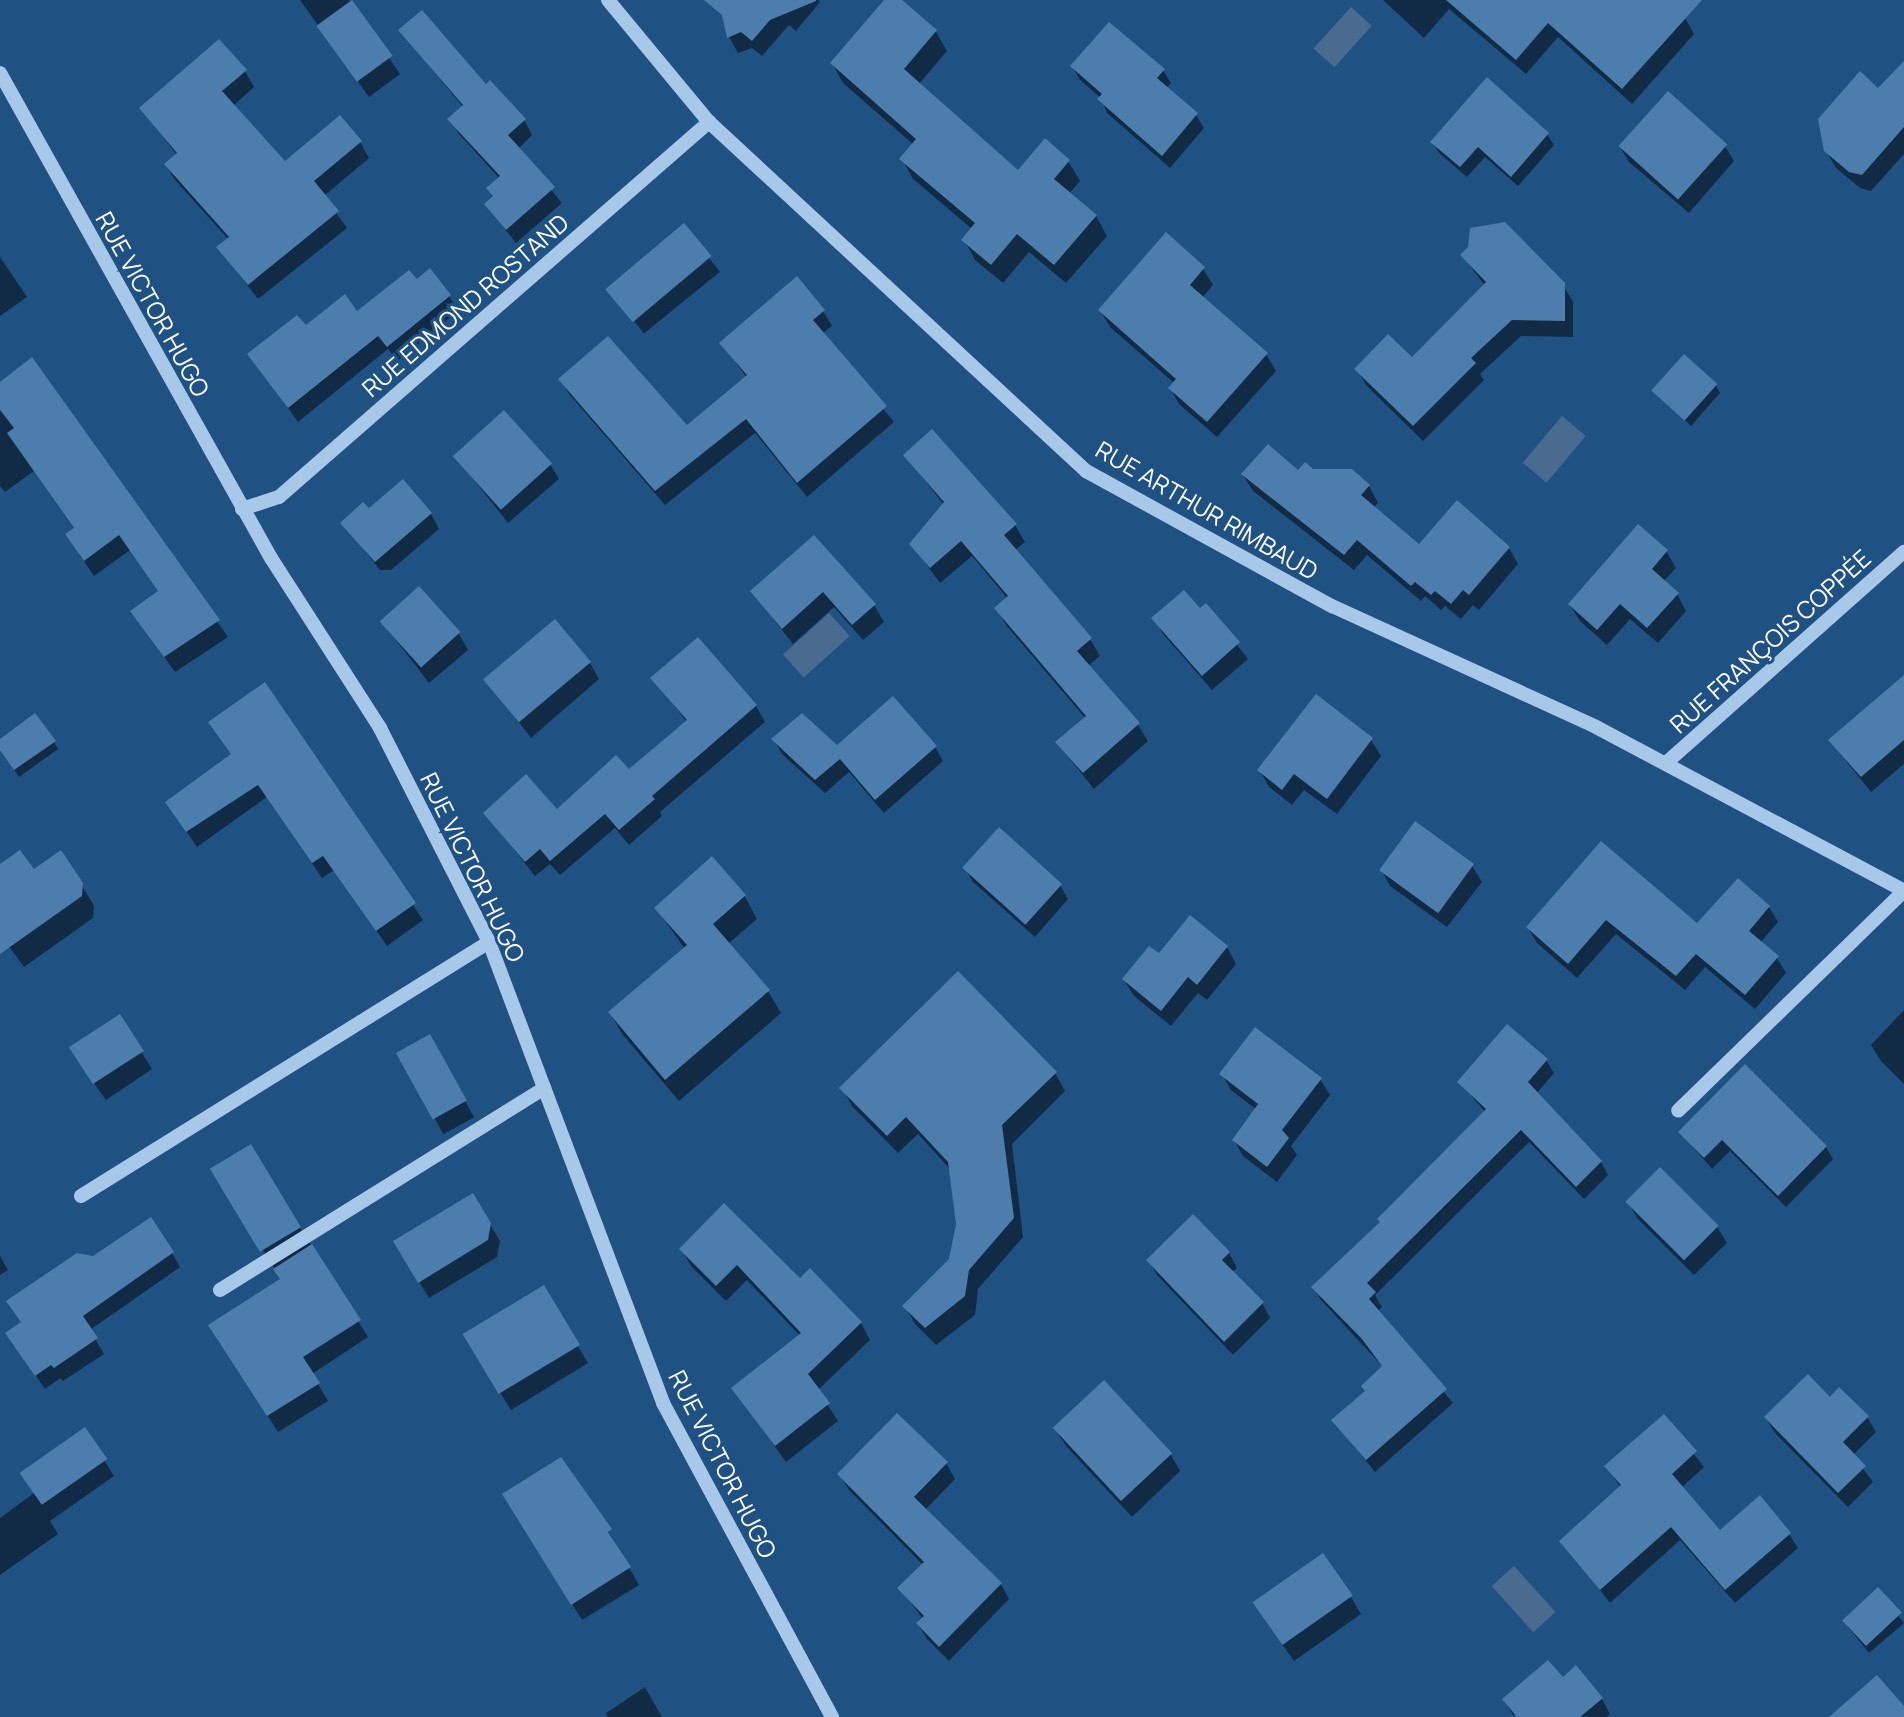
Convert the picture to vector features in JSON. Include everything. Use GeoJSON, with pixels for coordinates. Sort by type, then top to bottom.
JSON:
{"type":"FeatureCollection","features":[{"type":"Feature","properties":{"kind":"street","name":"RUE ARTHUR RIMBAUD"},"geometry":{"type":"LineString","coordinates":[[608,0],[709,122],[1086,471],[1332,606],[1666,763],[1904,891]]}},
{"type":"Feature","properties":{"kind":"street","name":"RUE VICTOR HUGO"},"geometry":{"type":"LineString","coordinates":[[0,73],[242,509],[380,728],[489,942],[663,1403],[832,1717]]}},
{"type":"Feature","properties":{"kind":"street","name":"RUE EDMOND ROSTAND"},"geometry":{"type":"LineString","coordinates":[[242,509],[279,497],[709,122]]}},
{"type":"Feature","properties":{"kind":"street","name":"RUE FRANÇOIS COPPÉE"},"geometry":{"type":"LineString","coordinates":[[1666,763],[1904,552]]}},
{"type":"Feature","properties":{"kind":"street"},"geometry":{"type":"LineString","coordinates":[[1678,1111],[1904,891]]}},
{"type":"Feature","properties":{"kind":"street"},"geometry":{"type":"LineString","coordinates":[[81,1196],[489,942]]}},
{"type":"Feature","properties":{"kind":"street"},"geometry":{"type":"LineString","coordinates":[[220,1290],[544,1088]]}},
{"type":"Feature","properties":{"kind":"water"},"geometry":{"type":"Polygon","coordinates":[[[1351,7],[1372,26],[1334,67],[1314,49],[1351,7]]]}},
{"type":"Feature","properties":{"kind":"water"},"geometry":{"type":"Polygon","coordinates":[[[1562,416],[1586,436],[1547,483],[1523,463],[1562,416]]]}},
{"type":"Feature","properties":{"kind":"water"},"geometry":{"type":"Polygon","coordinates":[[[829,613],[850,636],[804,678],[783,654],[829,613]]]}},
{"type":"Feature","properties":{"kind":"water"},"geometry":{"type":"Polygon","coordinates":[[[1514,1566],[1555,1612],[1533,1632],[1492,1586],[1514,1566]]]}},
{"type":"Feature","properties":{"kind":"building"},"geometry":{"type":"Polygon","coordinates":[[[352,0],[393,56],[357,82],[316,26],[352,0]]]}},
{"type":"Feature","properties":{"kind":"building"},"geometry":{"type":"Polygon","coordinates":[[[704,0],[816,1],[770,20],[752,41],[741,32],[727,38],[722,15],[704,0]]]}},
{"type":"Feature","properties":{"kind":"building"},"geometry":{"type":"Polygon","coordinates":[[[884,0],[902,0],[937,30],[904,69],[1018,170],[1045,138],[1070,160],[1054,179],[1097,215],[1054,265],[1017,234],[991,265],[961,240],[975,223],[899,159],[916,139],[830,63],[884,0]]]}},
{"type":"Feature","properties":{"kind":"building"},"geometry":{"type":"Polygon","coordinates":[[[1446,0],[1702,0],[1622,89],[1548,23],[1516,60],[1446,0]]]}},
{"type":"Feature","properties":{"kind":"building"},"geometry":{"type":"Polygon","coordinates":[[[422,10],[486,84],[490,80],[526,119],[508,135],[555,187],[506,230],[484,204],[493,196],[486,188],[500,176],[447,119],[463,105],[398,30],[422,10]]]}},
{"type":"Feature","properties":{"kind":"building"},"geometry":{"type":"Polygon","coordinates":[[[1109,22],[1165,69],[1157,78],[1198,113],[1162,156],[1097,99],[1102,94],[1070,66],[1109,22]]]}},
{"type":"Feature","properties":{"kind":"building"},"geometry":{"type":"Polygon","coordinates":[[[219,39],[247,70],[222,91],[285,161],[340,115],[362,141],[314,181],[339,211],[248,285],[216,247],[229,237],[164,164],[177,153],[139,108],[219,39]]]}},
{"type":"Feature","properties":{"kind":"building"},"geometry":{"type":"Polygon","coordinates":[[[1904,61],[1904,127],[1862,175],[1849,172],[1824,151],[1818,119],[1860,71],[1878,88],[1904,61]]]}},
{"type":"Feature","properties":{"kind":"building"},"geometry":{"type":"Polygon","coordinates":[[[1487,77],[1549,133],[1511,177],[1478,147],[1460,167],[1430,142],[1487,77]]]}},
{"type":"Feature","properties":{"kind":"building"},"geometry":{"type":"Polygon","coordinates":[[[1668,91],[1727,145],[1678,200],[1618,146],[1668,91]]]}},
{"type":"Feature","properties":{"kind":"building"},"geometry":{"type":"Polygon","coordinates":[[[1505,222],[1565,283],[1565,321],[1512,320],[1471,358],[1476,363],[1413,426],[1354,369],[1388,334],[1412,357],[1486,282],[1460,255],[1468,247],[1470,228],[1505,222]]]}},
{"type":"Feature","properties":{"kind":"building"},"geometry":{"type":"Polygon","coordinates":[[[684,223],[712,256],[633,322],[605,289],[684,223]]]}},
{"type":"Feature","properties":{"kind":"building"},"geometry":{"type":"Polygon","coordinates":[[[1166,232],[1205,267],[1190,285],[1268,353],[1207,422],[1168,388],[1176,379],[1098,310],[1166,232]]]}},
{"type":"Feature","properties":{"kind":"building"},"geometry":{"type":"Polygon","coordinates":[[[430,268],[451,295],[387,347],[378,336],[288,408],[247,354],[297,315],[306,325],[345,294],[357,311],[409,270],[417,279],[430,268]]]}},
{"type":"Feature","properties":{"kind":"building"},"geometry":{"type":"Polygon","coordinates":[[[797,276],[825,310],[813,320],[887,406],[797,483],[746,419],[655,491],[558,379],[608,336],[687,425],[747,375],[719,343],[797,276]]]}},
{"type":"Feature","properties":{"kind":"building"},"geometry":{"type":"Polygon","coordinates":[[[1684,354],[1717,384],[1685,421],[1651,390],[1684,354]]]}},
{"type":"Feature","properties":{"kind":"building"},"geometry":{"type":"Polygon","coordinates":[[[32,357],[220,620],[164,657],[130,611],[158,591],[119,535],[84,561],[65,534],[74,528],[7,433],[14,428],[0,410],[0,382],[32,357]]]}},
{"type":"Feature","properties":{"kind":"building"},"geometry":{"type":"Polygon","coordinates":[[[504,410],[552,464],[501,510],[453,456],[504,410]]]}},
{"type":"Feature","properties":{"kind":"building"},"geometry":{"type":"Polygon","coordinates":[[[932,429],[1017,524],[1004,535],[1092,638],[1077,651],[1140,723],[1083,773],[1055,742],[1086,716],[994,608],[1008,596],[961,541],[930,568],[909,544],[944,502],[903,455],[932,429]]]}},
{"type":"Feature","properties":{"kind":"building"},"geometry":{"type":"Polygon","coordinates":[[[1268,444],[1298,470],[1305,462],[1313,469],[1352,469],[1370,485],[1361,495],[1419,544],[1457,500],[1510,547],[1469,595],[1463,590],[1451,604],[1435,591],[1431,595],[1415,582],[1411,586],[1357,540],[1344,555],[1241,474],[1268,444]]]}},
{"type":"Feature","properties":{"kind":"building"},"geometry":{"type":"Polygon","coordinates":[[[403,479],[432,513],[375,562],[340,523],[363,502],[369,508],[403,479]]]}},
{"type":"Feature","properties":{"kind":"building"},"geometry":{"type":"Polygon","coordinates":[[[1638,524],[1668,550],[1652,569],[1679,593],[1647,628],[1620,604],[1597,630],[1568,604],[1638,524]]]}},
{"type":"Feature","properties":{"kind":"building"},"geometry":{"type":"Polygon","coordinates":[[[814,535],[876,604],[852,625],[823,592],[782,629],[750,591],[814,535]]]}},
{"type":"Feature","properties":{"kind":"building"},"geometry":{"type":"Polygon","coordinates":[[[419,586],[460,632],[421,668],[380,621],[419,586]]]}},
{"type":"Feature","properties":{"kind":"building"},"geometry":{"type":"Polygon","coordinates":[[[1184,590],[1200,608],[1206,603],[1240,642],[1202,676],[1151,618],[1184,590]]]}},
{"type":"Feature","properties":{"kind":"building"},"geometry":{"type":"Polygon","coordinates":[[[555,619],[591,662],[519,722],[483,679],[555,619]]]}},
{"type":"Feature","properties":{"kind":"building"},"geometry":{"type":"Polygon","coordinates":[[[698,637],[757,705],[652,796],[655,799],[619,830],[605,814],[550,861],[540,849],[525,862],[483,813],[526,774],[557,809],[616,755],[629,769],[687,720],[650,678],[698,637]]]}},
{"type":"Feature","properties":{"kind":"building"},"geometry":{"type":"Polygon","coordinates":[[[1904,675],[1904,740],[1861,777],[1828,740],[1904,675]]]}},
{"type":"Feature","properties":{"kind":"building"},"geometry":{"type":"Polygon","coordinates":[[[265,682],[416,903],[376,931],[323,856],[312,863],[258,785],[186,832],[165,802],[231,754],[208,722],[265,682]]]}},
{"type":"Feature","properties":{"kind":"building"},"geometry":{"type":"Polygon","coordinates":[[[1316,694],[1373,738],[1327,799],[1294,774],[1282,790],[1257,770],[1316,694]]]}},
{"type":"Feature","properties":{"kind":"building"},"geometry":{"type":"Polygon","coordinates":[[[893,696],[937,746],[875,800],[840,759],[815,780],[771,739],[802,713],[837,745],[893,696]]]}},
{"type":"Feature","properties":{"kind":"building"},"geometry":{"type":"Polygon","coordinates":[[[35,713],[56,741],[14,770],[0,750],[0,739],[35,713]]]}},
{"type":"Feature","properties":{"kind":"building"},"geometry":{"type":"Polygon","coordinates":[[[1415,821],[1474,864],[1438,913],[1379,870],[1415,821]]]}},
{"type":"Feature","properties":{"kind":"building"},"geometry":{"type":"Polygon","coordinates":[[[999,827],[1062,884],[1025,925],[962,868],[999,827]]]}},
{"type":"Feature","properties":{"kind":"building"},"geometry":{"type":"Polygon","coordinates":[[[1601,841],[1697,923],[1738,878],[1770,906],[1749,931],[1779,956],[1745,995],[1696,954],[1676,976],[1606,920],[1568,964],[1526,927],[1601,841]]]}},
{"type":"Feature","properties":{"kind":"building"},"geometry":{"type":"Polygon","coordinates":[[[20,850],[34,869],[61,850],[83,883],[82,896],[0,954],[0,864],[20,850]]]}},
{"type":"Feature","properties":{"kind":"building"},"geometry":{"type":"Polygon","coordinates":[[[712,856],[746,895],[713,924],[770,990],[665,1080],[608,1012],[687,945],[654,908],[712,856]]]}},
{"type":"Feature","properties":{"kind":"building"},"geometry":{"type":"Polygon","coordinates":[[[1190,915],[1228,946],[1197,985],[1188,977],[1161,1011],[1122,979],[1149,946],[1159,953],[1190,915]]]}},
{"type":"Feature","properties":{"kind":"building"},"geometry":{"type":"Polygon","coordinates":[[[958,971],[1057,1072],[1002,1125],[1014,1218],[969,1270],[965,1296],[925,1328],[902,1306],[949,1259],[956,1224],[948,1162],[906,1117],[887,1136],[839,1088],[958,971]]]}},
{"type":"Feature","properties":{"kind":"building"},"geometry":{"type":"Polygon","coordinates":[[[120,1014],[144,1051],[93,1084],[69,1047],[120,1014]]]}},
{"type":"Feature","properties":{"kind":"building"},"geometry":{"type":"Polygon","coordinates":[[[1507,1024],[1548,1059],[1528,1082],[1602,1161],[1576,1187],[1521,1130],[1367,1283],[1376,1292],[1369,1299],[1447,1389],[1366,1460],[1331,1420],[1365,1391],[1361,1386],[1382,1366],[1362,1339],[1311,1287],[1380,1222],[1377,1219],[1486,1109],[1457,1082],[1507,1024]]]}},
{"type":"Feature","properties":{"kind":"building"},"geometry":{"type":"Polygon","coordinates":[[[1255,1027],[1322,1078],[1282,1130],[1289,1138],[1267,1167],[1232,1140],[1258,1104],[1219,1074],[1255,1027]]]}},
{"type":"Feature","properties":{"kind":"building"},"geometry":{"type":"Polygon","coordinates":[[[430,1034],[467,1100],[433,1119],[396,1053],[430,1034]]]}},
{"type":"Feature","properties":{"kind":"building"},"geometry":{"type":"Polygon","coordinates":[[[1745,1064],[1827,1146],[1778,1196],[1722,1140],[1704,1158],[1678,1132],[1745,1064]]]}},
{"type":"Feature","properties":{"kind":"building"},"geometry":{"type":"Polygon","coordinates":[[[251,1144],[301,1227],[260,1252],[210,1169],[251,1144]]]}},
{"type":"Feature","properties":{"kind":"building"},"geometry":{"type":"Polygon","coordinates":[[[1660,1167],[1719,1226],[1684,1260],[1625,1202],[1660,1167]]]}},
{"type":"Feature","properties":{"kind":"building"},"geometry":{"type":"Polygon","coordinates":[[[473,1193],[491,1223],[488,1240],[418,1283],[393,1241],[473,1193]]]}},
{"type":"Feature","properties":{"kind":"building"},"geometry":{"type":"Polygon","coordinates":[[[724,1203],[800,1278],[810,1268],[862,1322],[808,1374],[830,1403],[775,1446],[731,1388],[801,1333],[737,1265],[716,1286],[679,1249],[724,1203]]]}},
{"type":"Feature","properties":{"kind":"building"},"geometry":{"type":"Polygon","coordinates":[[[1193,1214],[1230,1252],[1222,1260],[1264,1302],[1224,1342],[1146,1260],[1193,1214]]]}},
{"type":"Feature","properties":{"kind":"building"},"geometry":{"type":"Polygon","coordinates":[[[151,1217],[174,1252],[83,1316],[98,1338],[54,1368],[51,1365],[35,1376],[5,1333],[21,1322],[6,1301],[77,1253],[93,1256],[151,1217]]]}},
{"type":"Feature","properties":{"kind":"building"},"geometry":{"type":"Polygon","coordinates":[[[312,1244],[361,1320],[303,1357],[320,1383],[267,1416],[208,1325],[280,1279],[273,1269],[312,1244]]]}},
{"type":"Feature","properties":{"kind":"building"},"geometry":{"type":"Polygon","coordinates":[[[544,1285],[580,1345],[499,1394],[463,1334],[544,1285]]]}},
{"type":"Feature","properties":{"kind":"building"},"geometry":{"type":"Polygon","coordinates":[[[1808,1374],[1830,1397],[1839,1387],[1869,1416],[1843,1442],[1866,1466],[1838,1493],[1764,1417],[1808,1374]]]}},
{"type":"Feature","properties":{"kind":"building"},"geometry":{"type":"Polygon","coordinates":[[[1104,1380],[1172,1453],[1121,1501],[1053,1428],[1104,1380]]]}},
{"type":"Feature","properties":{"kind":"building"},"geometry":{"type":"Polygon","coordinates":[[[897,1413],[948,1462],[914,1497],[1002,1583],[939,1647],[916,1623],[924,1616],[897,1588],[924,1562],[837,1474],[897,1413]]]}},
{"type":"Feature","properties":{"kind":"building"},"geometry":{"type":"Polygon","coordinates":[[[1664,1414],[1697,1451],[1672,1474],[1720,1530],[1760,1495],[1791,1533],[1725,1590],[1671,1527],[1600,1590],[1559,1541],[1621,1485],[1604,1466],[1664,1414]]]}},
{"type":"Feature","properties":{"kind":"building"},"geometry":{"type":"Polygon","coordinates":[[[85,1427],[107,1459],[42,1505],[19,1473],[85,1427]]]}},
{"type":"Feature","properties":{"kind":"building"},"geometry":{"type":"Polygon","coordinates":[[[561,1457],[612,1529],[608,1532],[631,1567],[571,1605],[502,1494],[561,1457]]]}},
{"type":"Feature","properties":{"kind":"building"},"geometry":{"type":"Polygon","coordinates":[[[1323,1553],[1353,1596],[1282,1645],[1253,1602],[1323,1553]]]}},
{"type":"Feature","properties":{"kind":"building"},"geometry":{"type":"Polygon","coordinates":[[[1878,1587],[1902,1613],[1866,1646],[1842,1620],[1878,1587]]]}},
{"type":"Feature","properties":{"kind":"building"},"geometry":{"type":"Polygon","coordinates":[[[1548,1660],[1563,1677],[1576,1665],[1603,1698],[1580,1717],[1517,1717],[1502,1699],[1548,1660]]]}},
{"type":"Feature","properties":{"kind":"building"},"geometry":{"type":"Polygon","coordinates":[[[1877,1675],[1904,1706],[1904,1717],[1829,1717],[1877,1675]]]}}]}
